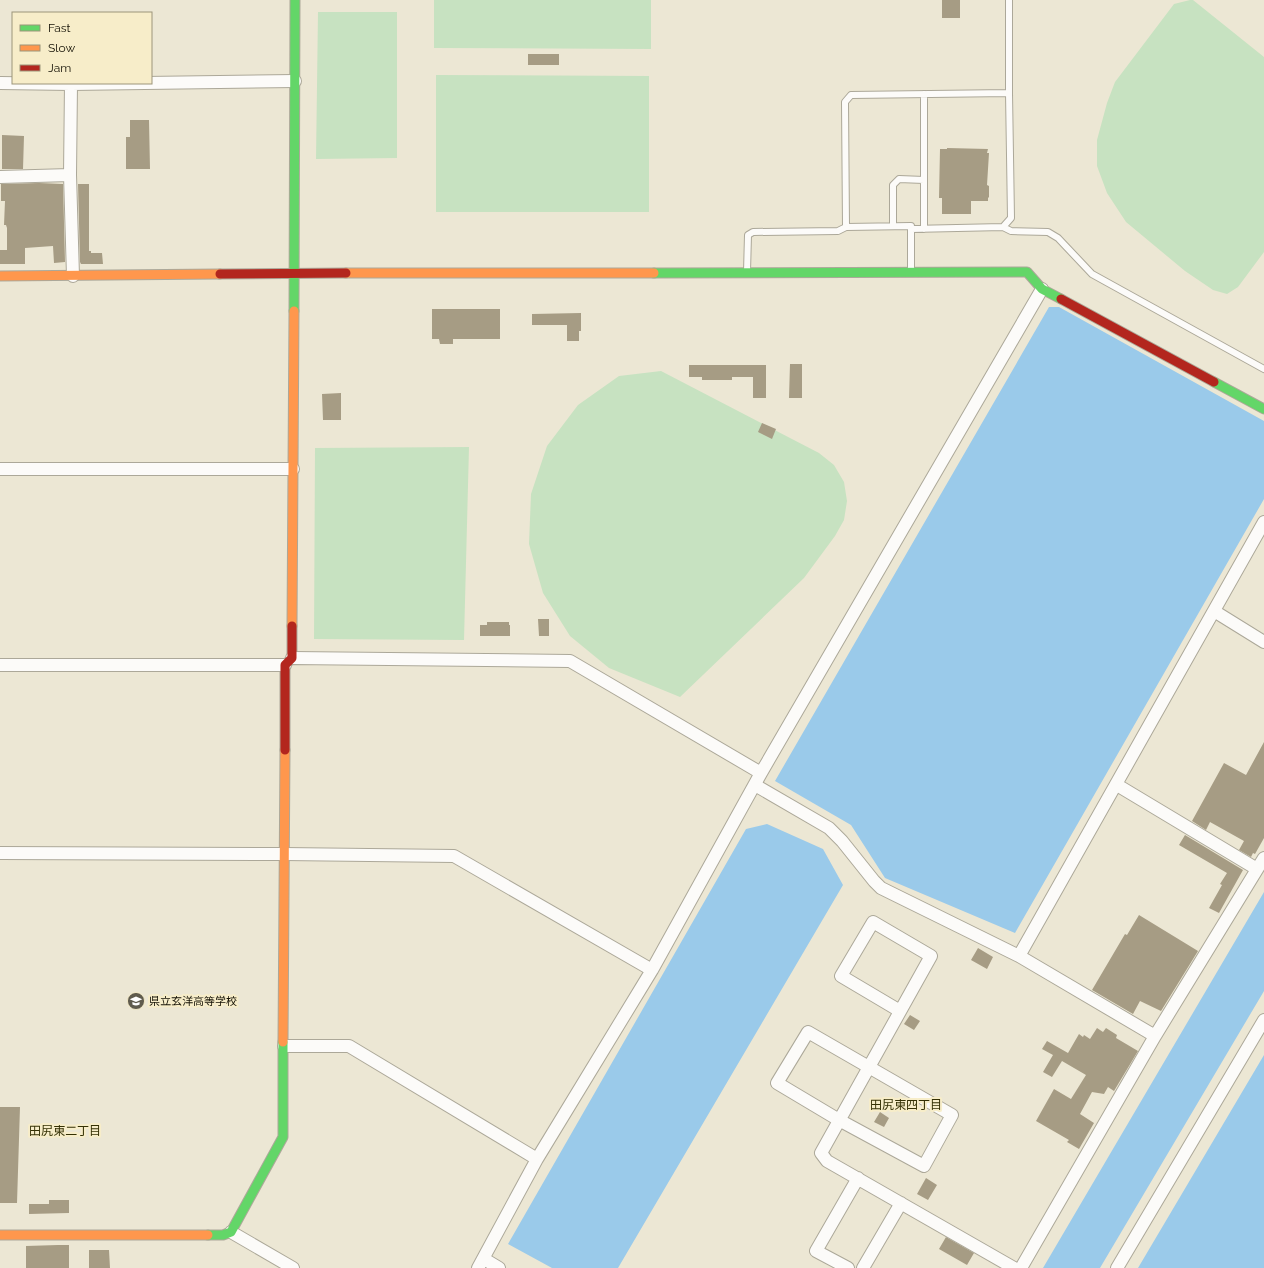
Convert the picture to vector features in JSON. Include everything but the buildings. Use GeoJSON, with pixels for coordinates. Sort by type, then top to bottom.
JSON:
{"type":"FeatureCollection","features":[{"type":"Feature","properties":{"kind":"street"},"geometry":{"type":"LineString","coordinates":[[0,1235],[223,1235],[231,1232],[283,1137],[284,854],[292,469],[295,0]]}},
{"type":"Feature","properties":{"kind":"street"},"geometry":{"type":"LineString","coordinates":[[152,83],[295,81]]}},
{"type":"Feature","properties":{"kind":"street"},"geometry":{"type":"LineString","coordinates":[[0,83],[12,83]]}},
{"type":"Feature","properties":{"kind":"street"},"geometry":{"type":"LineString","coordinates":[[71,84],[70,175],[73,276]]}},
{"type":"Feature","properties":{"kind":"street"},"geometry":{"type":"LineString","coordinates":[[0,176],[70,175]]}},
{"type":"Feature","properties":{"kind":"street"},"geometry":{"type":"LineString","coordinates":[[0,276],[294,273],[1026,272],[1042,288],[1264,409]]}},
{"type":"Feature","properties":{"kind":"street"},"geometry":{"type":"LineString","coordinates":[[499,1268],[481,1263],[537,1159],[652,970],[761,773],[1042,288]]}},
{"type":"Feature","properties":{"kind":"street"},"geometry":{"type":"LineString","coordinates":[[0,469],[292,469]]}},
{"type":"Feature","properties":{"kind":"street"},"geometry":{"type":"LineString","coordinates":[[1019,956],[1117,785],[1264,522]]}},
{"type":"Feature","properties":{"kind":"street"},"geometry":{"type":"LineString","coordinates":[[1214,611],[1264,642]]}},
{"type":"Feature","properties":{"kind":"street"},"geometry":{"type":"LineString","coordinates":[[0,665],[288,661],[570,661],[761,773]]}},
{"type":"Feature","properties":{"kind":"street"},"geometry":{"type":"LineString","coordinates":[[755,785],[829,828],[842,841],[881,888],[1019,956],[1155,1036]]}},
{"type":"Feature","properties":{"kind":"street"},"geometry":{"type":"LineString","coordinates":[[1117,785],[1257,870]]}},
{"type":"Feature","properties":{"kind":"street"},"geometry":{"type":"LineString","coordinates":[[0,853],[454,856],[652,970]]}},
{"type":"Feature","properties":{"kind":"street"},"geometry":{"type":"LineString","coordinates":[[1021,1268],[1155,1036],[1264,858]]}},
{"type":"Feature","properties":{"kind":"street"},"geometry":{"type":"LineString","coordinates":[[900,1011],[841,976],[873,922],[931,956],[821,1153],[827,1161],[1014,1268]]}},
{"type":"Feature","properties":{"kind":"street"},"geometry":{"type":"LineString","coordinates":[[1117,1268],[1264,1020]]}},
{"type":"Feature","properties":{"kind":"street"},"geometry":{"type":"LineString","coordinates":[[808,1032],[869,1067],[952,1115],[924,1166],[840,1120],[777,1083],[808,1032]]}},
{"type":"Feature","properties":{"kind":"street"},"geometry":{"type":"LineString","coordinates":[[284,1046],[350,1046],[537,1159]]}},
{"type":"Feature","properties":{"kind":"street"},"geometry":{"type":"LineString","coordinates":[[848,1268],[816,1251],[858,1178]]}},
{"type":"Feature","properties":{"kind":"street"},"geometry":{"type":"LineString","coordinates":[[863,1268],[901,1203]]}},
{"type":"Feature","properties":{"kind":"street"},"geometry":{"type":"LineString","coordinates":[[231,1232],[293,1268]]}},
{"type":"Feature","properties":{"kind":"lane"},"geometry":{"type":"LineString","coordinates":[[1003,227],[1012,218],[1009,93],[1009,0]]}},
{"type":"Feature","properties":{"kind":"lane"},"geometry":{"type":"LineString","coordinates":[[846,227],[845,102],[851,95],[1009,93]]}},
{"type":"Feature","properties":{"kind":"lane"},"geometry":{"type":"LineString","coordinates":[[924,94],[924,229]]}},
{"type":"Feature","properties":{"kind":"lane"},"geometry":{"type":"LineString","coordinates":[[893,226],[893,185],[899,180],[924,180]]}},
{"type":"Feature","properties":{"kind":"lane"},"geometry":{"type":"LineString","coordinates":[[747,272],[748,235],[753,232],[838,231],[846,227],[911,226],[911,229],[1003,227],[1011,231],[1048,232],[1058,238],[1092,274],[1264,370]]}},
{"type":"Feature","properties":{"kind":"lane"},"geometry":{"type":"LineString","coordinates":[[911,229],[911,272]]}},
{"type":"Feature","properties":{"kind":"green space"},"geometry":{"type":"Polygon","coordinates":[[[434,0],[651,0],[651,49],[434,48],[434,0]]]}},
{"type":"Feature","properties":{"kind":"green space"},"geometry":{"type":"Polygon","coordinates":[[[1193,0],[1264,57],[1264,252],[1238,287],[1227,294],[1213,290],[1185,271],[1126,222],[1107,193],[1097,166],[1097,140],[1107,103],[1115,82],[1174,4],[1193,0]]]}},
{"type":"Feature","properties":{"kind":"green space"},"geometry":{"type":"Polygon","coordinates":[[[318,12],[397,12],[397,158],[316,159],[318,12]]]}},
{"type":"Feature","properties":{"kind":"green space"},"geometry":{"type":"Polygon","coordinates":[[[436,75],[649,76],[649,212],[436,212],[436,75]]]}},
{"type":"Feature","properties":{"kind":"green space"},"geometry":{"type":"Polygon","coordinates":[[[661,371],[819,453],[834,465],[844,482],[847,501],[844,520],[835,536],[804,578],[680,697],[609,668],[570,636],[543,593],[529,544],[531,494],[547,446],[578,405],[619,376],[661,371]]]}},
{"type":"Feature","properties":{"kind":"green space"},"geometry":{"type":"Polygon","coordinates":[[[469,447],[464,640],[314,639],[315,448],[469,447]]]}},
{"type":"Feature","properties":{"kind":"water"},"geometry":{"type":"Polygon","coordinates":[[[1049,307],[1059,307],[1264,421],[1264,499],[1015,933],[885,878],[851,825],[775,781],[1049,307]]]}},
{"type":"Feature","properties":{"kind":"water"},"geometry":{"type":"Polygon","coordinates":[[[767,824],[823,849],[843,885],[618,1268],[552,1268],[508,1244],[746,829],[767,824]]]}},
{"type":"Feature","properties":{"kind":"water"},"geometry":{"type":"Polygon","coordinates":[[[1264,892],[1264,991],[1100,1268],[1043,1268],[1264,892]]]}},
{"type":"Feature","properties":{"kind":"water"},"geometry":{"type":"Polygon","coordinates":[[[1264,1055],[1264,1268],[1138,1268],[1264,1055]]]}},
{"type":"Feature","properties":{"kind":"traffic: fast"},"geometry":{"type":"LineString","coordinates":[[294,311],[295,0]]}},
{"type":"Feature","properties":{"kind":"traffic: fast"},"geometry":{"type":"LineString","coordinates":[[654,273],[1027,272],[1042,289],[1061,299]]}},
{"type":"Feature","properties":{"kind":"traffic: fast"},"geometry":{"type":"LineString","coordinates":[[1214,382],[1264,409]]}},
{"type":"Feature","properties":{"kind":"traffic: fast"},"geometry":{"type":"LineString","coordinates":[[208,1235],[223,1235],[231,1232],[283,1137],[283,1042]]}},
{"type":"Feature","properties":{"kind":"traffic: slow"},"geometry":{"type":"LineString","coordinates":[[346,273],[654,273]]}},
{"type":"Feature","properties":{"kind":"traffic: slow"},"geometry":{"type":"LineString","coordinates":[[0,276],[220,274]]}},
{"type":"Feature","properties":{"kind":"traffic: slow"},"geometry":{"type":"LineString","coordinates":[[292,626],[294,311]]}},
{"type":"Feature","properties":{"kind":"traffic: slow"},"geometry":{"type":"LineString","coordinates":[[283,1042],[285,750]]}},
{"type":"Feature","properties":{"kind":"traffic: slow"},"geometry":{"type":"LineString","coordinates":[[0,1235],[208,1235]]}},
{"type":"Feature","properties":{"kind":"traffic: jam"},"geometry":{"type":"LineString","coordinates":[[220,274],[346,273]]}},
{"type":"Feature","properties":{"kind":"traffic: jam"},"geometry":{"type":"LineString","coordinates":[[1061,299],[1214,382]]}},
{"type":"Feature","properties":{"kind":"traffic: jam"},"geometry":{"type":"LineString","coordinates":[[285,750],[285,665],[292,658],[292,626]]}},
{"type":"Feature","properties":{"kind":"place","name":"県立玄洋高等学校"},"geometry":{"type":"Point","coordinates":[136,1001]}},
{"type":"Feature","properties":{"kind":"district","name":"田尻東四丁目"},"geometry":{"type":"Point","coordinates":[906,1105]}},
{"type":"Feature","properties":{"kind":"district","name":"田尻東二丁目"},"geometry":{"type":"Point","coordinates":[65,1131]}}]}
